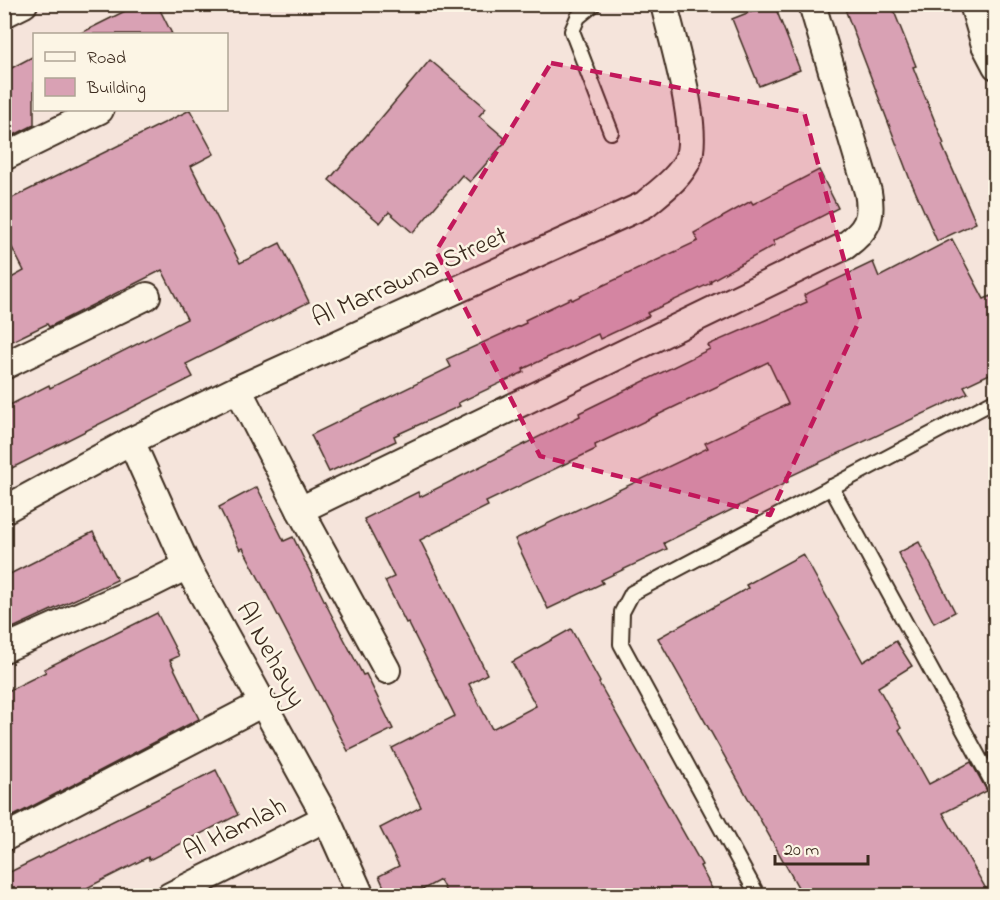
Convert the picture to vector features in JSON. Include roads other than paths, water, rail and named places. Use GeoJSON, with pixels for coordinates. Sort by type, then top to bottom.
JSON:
{"type":"FeatureCollection","features":[{"type":"Feature","properties":{"kind":"street"},"geometry":{"type":"LineString","coordinates":[[4,14],[24,4]]}},
{"type":"Feature","properties":{"kind":"street","name":"Al Marrawna Street"},"geometry":{"type":"LineString","coordinates":[[4,510],[131,441],[238,389],[644,205],[682,170],[689,157],[691,121],[664,4]]}},
{"type":"Feature","properties":{"kind":"street"},"geometry":{"type":"LineString","coordinates":[[300,510],[845,246],[859,235],[869,220],[871,206],[812,4]]}},
{"type":"Feature","properties":{"kind":"street"},"geometry":{"type":"LineString","coordinates":[[973,4],[986,45],[996,66]]}},
{"type":"Feature","properties":{"kind":"street"},"geometry":{"type":"LineString","coordinates":[[4,157],[98,111]]}},
{"type":"Feature","properties":{"kind":"street"},"geometry":{"type":"LineString","coordinates":[[4,366],[147,296]]}},
{"type":"Feature","properties":{"kind":"street"},"geometry":{"type":"LineString","coordinates":[[238,389],[300,510],[387,670]]}},
{"type":"Feature","properties":{"kind":"street","name":"Al Nehayy"},"geometry":{"type":"LineString","coordinates":[[131,441],[187,566],[326,818],[361,896]]}},
{"type":"Feature","properties":{"kind":"street"},"geometry":{"type":"LineString","coordinates":[[4,649],[187,566]]}},
{"type":"Feature","properties":{"kind":"street"},"geometry":{"type":"LineString","coordinates":[[4,838],[263,703]]}},
{"type":"Feature","properties":{"kind":"street","name":"Al Hamlah"},"geometry":{"type":"LineString","coordinates":[[170,896],[326,818]]}},
{"type":"Feature","properties":{"kind":"lane"},"geometry":{"type":"LineString","coordinates":[[594,4],[578,17],[572,31],[610,132]]}},
{"type":"Feature","properties":{"kind":"lane"},"geometry":{"type":"LineString","coordinates":[[758,896],[621,644],[621,612],[632,593],[996,400]]}},
{"type":"Feature","properties":{"kind":"lane"},"geometry":{"type":"LineString","coordinates":[[831,487],[996,789]]}}]}
